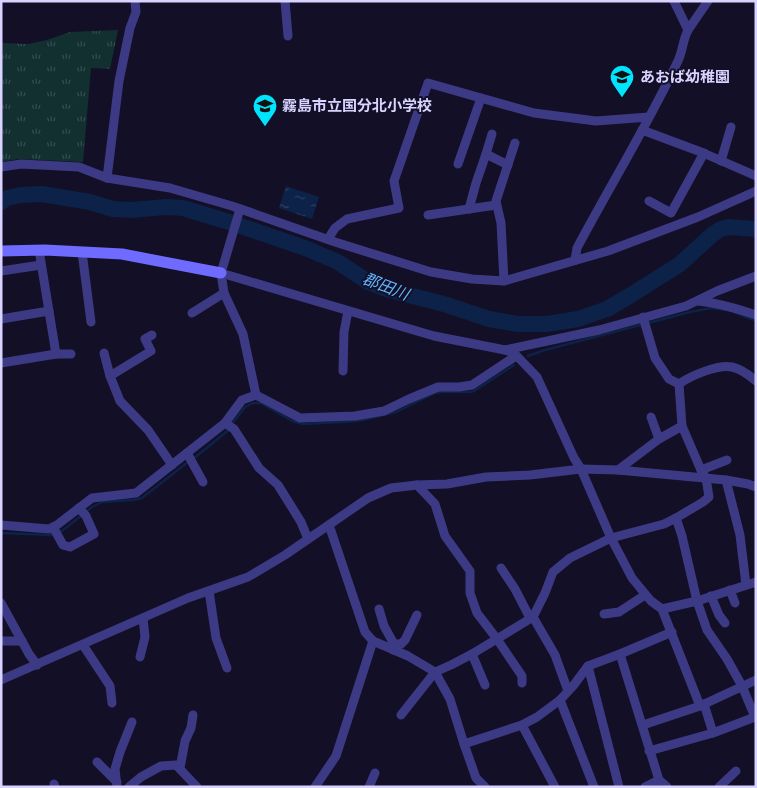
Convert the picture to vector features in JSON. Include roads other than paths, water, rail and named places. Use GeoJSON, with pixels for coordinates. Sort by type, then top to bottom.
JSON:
{"type":"FeatureCollection","features":[{"type":"Feature","properties":{"kind":"street"},"geometry":{"type":"LineString","coordinates":[[108,178],[119,81],[130,28],[136,12],[135,1]]}},
{"type":"Feature","properties":{"kind":"street"},"geometry":{"type":"LineString","coordinates":[[285,1],[288,36]]}},
{"type":"Feature","properties":{"kind":"street"},"geometry":{"type":"LineString","coordinates":[[674,1],[688,30]]}},
{"type":"Feature","properties":{"kind":"street"},"geometry":{"type":"LineString","coordinates":[[575,260],[576,248],[642,130],[681,55],[683,39],[708,1]]}},
{"type":"Feature","properties":{"kind":"street"},"geometry":{"type":"LineString","coordinates":[[328,239],[335,228],[347,219],[400,208],[394,181],[428,83],[534,113],[596,121],[649,117]]}},
{"type":"Feature","properties":{"kind":"street"},"geometry":{"type":"LineString","coordinates":[[458,164],[481,98]]}},
{"type":"Feature","properties":{"kind":"street"},"geometry":{"type":"LineString","coordinates":[[721,161],[731,127]]}},
{"type":"Feature","properties":{"kind":"street"},"geometry":{"type":"LineString","coordinates":[[642,130],[704,153],[756,176]]}},
{"type":"Feature","properties":{"kind":"street"},"geometry":{"type":"LineString","coordinates":[[470,209],[476,183],[492,134]]}},
{"type":"Feature","properties":{"kind":"street"},"geometry":{"type":"LineString","coordinates":[[504,280],[501,223],[496,201],[515,143]]}},
{"type":"Feature","properties":{"kind":"street"},"geometry":{"type":"LineString","coordinates":[[649,202],[671,213],[704,153]]}},
{"type":"Feature","properties":{"kind":"street"},"geometry":{"type":"LineString","coordinates":[[486,154],[508,165]]}},
{"type":"Feature","properties":{"kind":"street"},"geometry":{"type":"LineString","coordinates":[[1,168],[21,164],[79,168],[108,178],[170,188],[430,272],[472,279],[504,280],[608,252],[698,217],[756,191]]}},
{"type":"Feature","properties":{"kind":"street"},"geometry":{"type":"LineString","coordinates":[[428,215],[496,205]]}},
{"type":"Feature","properties":{"kind":"street"},"geometry":{"type":"LineString","coordinates":[[239,211],[221,270],[224,293],[242,334],[256,395]]}},
{"type":"Feature","properties":{"kind":"street"},"geometry":{"type":"LineString","coordinates":[[1,251],[39,250],[122,254],[221,270],[348,311],[434,336],[514,353],[537,377],[574,458],[581,469],[611,538],[632,578],[651,601],[662,609],[713,733]]}},
{"type":"Feature","properties":{"kind":"street"},"geometry":{"type":"LineString","coordinates":[[39,250],[56,354]]}},
{"type":"Feature","properties":{"kind":"street"},"geometry":{"type":"LineString","coordinates":[[82,252],[91,322]]}},
{"type":"Feature","properties":{"kind":"street"},"geometry":{"type":"LineString","coordinates":[[1,271],[41,265]]}},
{"type":"Feature","properties":{"kind":"street"},"geometry":{"type":"LineString","coordinates":[[505,350],[644,320],[686,306],[717,291],[756,276]]}},
{"type":"Feature","properties":{"kind":"street"},"geometry":{"type":"LineString","coordinates":[[192,313],[224,293]]}},
{"type":"Feature","properties":{"kind":"street"},"geometry":{"type":"LineString","coordinates":[[696,301],[734,307],[756,315]]}},
{"type":"Feature","properties":{"kind":"street"},"geometry":{"type":"LineString","coordinates":[[1,319],[49,311]]}},
{"type":"Feature","properties":{"kind":"street"},"geometry":{"type":"LineString","coordinates":[[343,371],[344,332],[348,311]]}},
{"type":"Feature","properties":{"kind":"street"},"geometry":{"type":"LineString","coordinates":[[644,320],[656,358],[669,379],[679,384]]}},
{"type":"Feature","properties":{"kind":"street"},"geometry":{"type":"LineString","coordinates":[[110,376],[153,355],[145,339],[152,335]]}},
{"type":"Feature","properties":{"kind":"street"},"geometry":{"type":"LineString","coordinates":[[104,353],[110,376],[120,401],[148,430],[172,465]]}},
{"type":"Feature","properties":{"kind":"street"},"geometry":{"type":"LineString","coordinates":[[1,363],[56,354],[71,354]]}},
{"type":"Feature","properties":{"kind":"street"},"geometry":{"type":"LineString","coordinates":[[1,525],[49,529],[82,511],[92,498],[136,493],[172,465],[229,426],[242,400],[256,395],[300,418],[355,416],[384,411],[438,387],[472,385],[516,356]]}},
{"type":"Feature","properties":{"kind":"street"},"geometry":{"type":"LineString","coordinates":[[679,384],[706,372],[731,367],[747,374],[756,381]]}},
{"type":"Feature","properties":{"kind":"street"},"geometry":{"type":"LineString","coordinates":[[401,715],[435,672],[472,654],[532,617],[545,593],[553,572],[570,558],[611,538],[664,524],[709,497],[706,478],[682,426],[679,384]]}},
{"type":"Feature","properties":{"kind":"street"},"geometry":{"type":"LineString","coordinates":[[650,417],[659,439]]}},
{"type":"Feature","properties":{"kind":"street"},"geometry":{"type":"LineString","coordinates":[[229,426],[259,468],[278,485],[301,522],[308,539]]}},
{"type":"Feature","properties":{"kind":"street"},"geometry":{"type":"LineString","coordinates":[[618,470],[659,439],[682,426]]}},
{"type":"Feature","properties":{"kind":"street"},"geometry":{"type":"LineString","coordinates":[[188,454],[203,482]]}},
{"type":"Feature","properties":{"kind":"street"},"geometry":{"type":"LineString","coordinates":[[701,470],[727,460]]}},
{"type":"Feature","properties":{"kind":"street"},"geometry":{"type":"LineString","coordinates":[[1,680],[188,598],[248,577],[285,555],[368,498],[390,488],[447,484],[486,477],[530,475],[581,469],[618,470],[726,480],[756,487]]}},
{"type":"Feature","properties":{"kind":"street"},"geometry":{"type":"LineString","coordinates":[[726,480],[740,535],[746,585]]}},
{"type":"Feature","properties":{"kind":"street"},"geometry":{"type":"LineString","coordinates":[[417,485],[434,504],[445,536],[470,571],[470,593],[477,613],[522,676],[522,683]]}},
{"type":"Feature","properties":{"kind":"street"},"geometry":{"type":"LineString","coordinates":[[54,527],[63,545],[70,547],[94,534],[82,511]]}},
{"type":"Feature","properties":{"kind":"street"},"geometry":{"type":"LineString","coordinates":[[649,751],[713,733],[755,717],[742,686],[727,658],[707,630],[697,601],[676,518]]}},
{"type":"Feature","properties":{"kind":"street"},"geometry":{"type":"LineString","coordinates":[[329,525],[365,632],[373,641],[393,647],[435,672],[450,699],[476,778],[485,787]]}},
{"type":"Feature","properties":{"kind":"street"},"geometry":{"type":"LineString","coordinates":[[501,568],[555,655],[568,691]]}},
{"type":"Feature","properties":{"kind":"street"},"geometry":{"type":"LineString","coordinates":[[662,609],[697,601],[756,582]]}},
{"type":"Feature","properties":{"kind":"street"},"geometry":{"type":"LineString","coordinates":[[730,590],[735,603]]}},
{"type":"Feature","properties":{"kind":"street"},"geometry":{"type":"LineString","coordinates":[[209,591],[216,638],[227,668]]}},
{"type":"Feature","properties":{"kind":"street"},"geometry":{"type":"LineString","coordinates":[[604,614],[619,612],[645,594]]}},
{"type":"Feature","properties":{"kind":"street"},"geometry":{"type":"LineString","coordinates":[[711,596],[719,615],[725,623]]}},
{"type":"Feature","properties":{"kind":"street"},"geometry":{"type":"LineString","coordinates":[[1,603],[28,654],[36,665]]}},
{"type":"Feature","properties":{"kind":"street"},"geometry":{"type":"LineString","coordinates":[[379,609],[393,647]]}},
{"type":"Feature","properties":{"kind":"street"},"geometry":{"type":"LineString","coordinates":[[393,647],[401,644],[417,616]]}},
{"type":"Feature","properties":{"kind":"street"},"geometry":{"type":"LineString","coordinates":[[140,657],[145,637],[143,618]]}},
{"type":"Feature","properties":{"kind":"street"},"geometry":{"type":"LineString","coordinates":[[464,744],[522,726],[560,700],[588,666],[672,632]]}},
{"type":"Feature","properties":{"kind":"street"},"geometry":{"type":"LineString","coordinates":[[1,641],[22,641]]}},
{"type":"Feature","properties":{"kind":"street"},"geometry":{"type":"LineString","coordinates":[[315,787],[336,756],[373,641]]}},
{"type":"Feature","properties":{"kind":"street"},"geometry":{"type":"LineString","coordinates":[[83,644],[115,686],[112,703]]}},
{"type":"Feature","properties":{"kind":"street"},"geometry":{"type":"LineString","coordinates":[[472,654],[486,685]]}},
{"type":"Feature","properties":{"kind":"street"},"geometry":{"type":"LineString","coordinates":[[620,654],[659,780],[668,787]]}},
{"type":"Feature","properties":{"kind":"street"},"geometry":{"type":"LineString","coordinates":[[588,666],[619,787]]}},
{"type":"Feature","properties":{"kind":"street"},"geometry":{"type":"LineString","coordinates":[[643,725],[702,705],[756,680]]}},
{"type":"Feature","properties":{"kind":"street"},"geometry":{"type":"LineString","coordinates":[[560,700],[594,787]]}},
{"type":"Feature","properties":{"kind":"street"},"geometry":{"type":"LineString","coordinates":[[180,768],[185,741],[194,716]]}},
{"type":"Feature","properties":{"kind":"street"},"geometry":{"type":"LineString","coordinates":[[117,784],[116,769],[120,752],[132,722]]}},
{"type":"Feature","properties":{"kind":"street"},"geometry":{"type":"LineString","coordinates":[[522,726],[555,787]]}},
{"type":"Feature","properties":{"kind":"street"},"geometry":{"type":"LineString","coordinates":[[97,762],[117,784]]}},
{"type":"Feature","properties":{"kind":"street"},"geometry":{"type":"LineString","coordinates":[[130,787],[141,777],[161,766],[176,765],[197,787]]}},
{"type":"Feature","properties":{"kind":"street"},"geometry":{"type":"LineString","coordinates":[[719,787],[736,771]]}},
{"type":"Feature","properties":{"kind":"street"},"geometry":{"type":"LineString","coordinates":[[369,787],[375,773]]}},
{"type":"Feature","properties":{"kind":"street"},"geometry":{"type":"LineString","coordinates":[[645,787],[659,780]]}},
{"type":"Feature","properties":{"kind":"water"},"geometry":{"type":"Polygon","coordinates":[[[286,186],[319,197],[312,219],[279,208],[286,186]]]}},
{"type":"Feature","properties":{"kind":"waterway","name":"郡田川"},"geometry":{"type":"LineString","coordinates":[[1,202],[7,198],[21,195],[42,194],[90,202],[113,209],[183,208],[305,248],[338,262],[368,282],[389,290],[444,304],[489,319],[518,324],[547,324],[578,319],[607,309],[680,264],[721,229],[729,227],[756,229]]}},
{"type":"Feature","properties":{"kind":"waterway"},"geometry":{"type":"LineString","coordinates":[[528,356],[690,312],[711,308],[726,310]]}},
{"type":"Feature","properties":{"kind":"waterway"},"geometry":{"type":"LineString","coordinates":[[734,312],[756,321]]}},
{"type":"Feature","properties":{"kind":"waterway"},"geometry":{"type":"LineString","coordinates":[[232,424],[245,407],[253,403],[261,403],[292,421],[303,424],[363,420],[396,412],[435,393],[474,391],[514,365]]}},
{"type":"Feature","properties":{"kind":"waterway"},"geometry":{"type":"LineString","coordinates":[[193,459],[229,429]]}},
{"type":"Feature","properties":{"kind":"waterway"},"geometry":{"type":"LineString","coordinates":[[59,532],[92,507],[102,502],[142,498],[188,462]]}},
{"type":"Feature","properties":{"kind":"waterway"},"geometry":{"type":"LineString","coordinates":[[1,533],[53,534]]}},
{"type":"Feature","properties":{"kind":"place","name":"あおば幼稚園"},"geometry":{"type":"Point","coordinates":[622,98]}},
{"type":"Feature","properties":{"kind":"place","name":"霧島市立国分北小学校"},"geometry":{"type":"Point","coordinates":[265,127]}}]}
